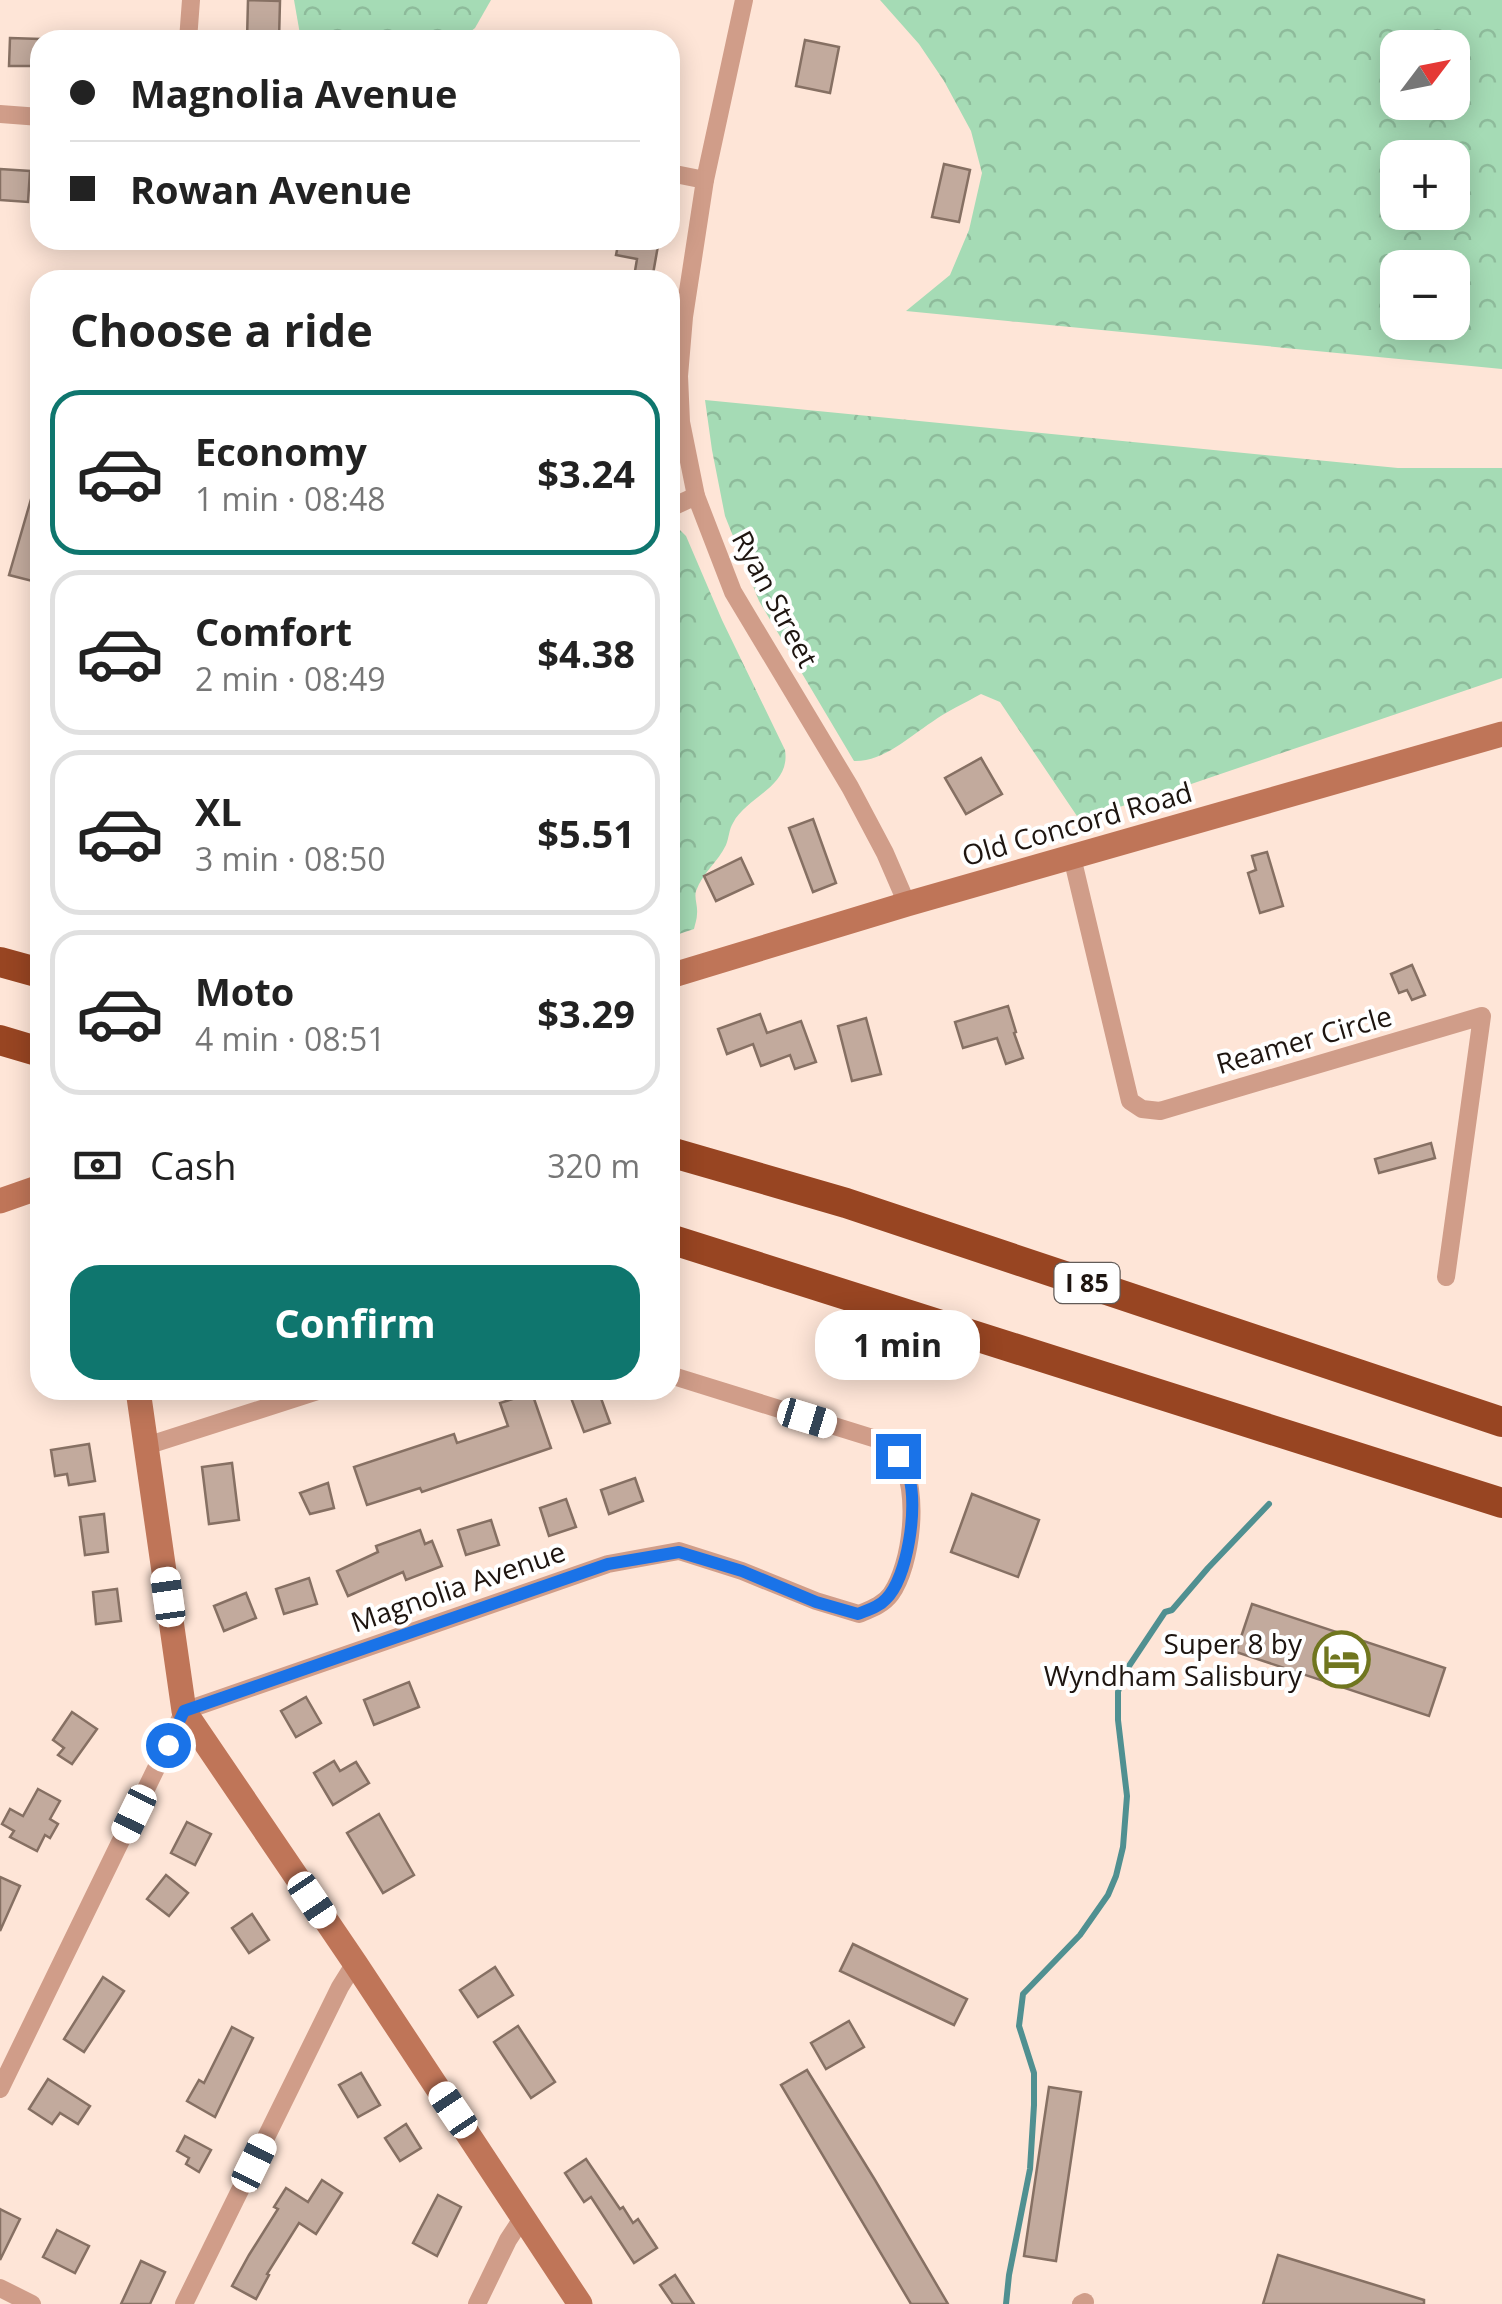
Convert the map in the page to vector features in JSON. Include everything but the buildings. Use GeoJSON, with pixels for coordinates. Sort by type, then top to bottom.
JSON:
{"type":"FeatureCollection","features":[{"type":"Feature","properties":{"kind":"highway"},"geometry":{"type":"LineString","coordinates":[[0,962],[30,970]]}},
{"type":"Feature","properties":{"kind":"highway"},"geometry":{"type":"LineString","coordinates":[[0,1040],[30,1049]]}},
{"type":"Feature","properties":{"kind":"highway","name":"I 85"},"geometry":{"type":"LineString","coordinates":[[680,1155],[846,1203],[1502,1422]]}},
{"type":"Feature","properties":{"kind":"highway"},"geometry":{"type":"LineString","coordinates":[[680,1242],[1502,1503]]}},
{"type":"Feature","properties":{"kind":"street"},"geometry":{"type":"LineString","coordinates":[[189,30],[191,0]]}},
{"type":"Feature","properties":{"kind":"street","name":"Ryan Street"},"geometry":{"type":"LineString","coordinates":[[680,340],[706,180],[744,0]]}},
{"type":"Feature","properties":{"kind":"street"},"geometry":{"type":"LineString","coordinates":[[0,114],[30,117]]}},
{"type":"Feature","properties":{"kind":"street"},"geometry":{"type":"LineString","coordinates":[[680,175],[706,180]]}},
{"type":"Feature","properties":{"kind":"street","name":"Ryan Street"},"geometry":{"type":"LineString","coordinates":[[680,399],[696,496],[733,592],[850,788],[907,904]]}},
{"type":"Feature","properties":{"kind":"street"},"geometry":{"type":"LineString","coordinates":[[680,503],[696,496]]}},
{"type":"Feature","properties":{"kind":"street","name":"Old Concord Road"},"geometry":{"type":"LineString","coordinates":[[680,973],[1502,734]]}},
{"type":"Feature","properties":{"kind":"street","name":"Reamer Circle"},"geometry":{"type":"LineString","coordinates":[[1072,857],[1130,1101],[1142,1109],[1160,1110],[1482,1016],[1446,1277]]}},
{"type":"Feature","properties":{"kind":"street"},"geometry":{"type":"LineString","coordinates":[[0,1201],[30,1190]]}},
{"type":"Feature","properties":{"kind":"street","name":"Magnolia Avenue"},"geometry":{"type":"LineString","coordinates":[[184,1711],[608,1564],[679,1552],[858,1614],[882,1603],[893,1591],[912,1522],[910,1480],[898,1456],[876,1439],[680,1379]]}},
{"type":"Feature","properties":{"kind":"street"},"geometry":{"type":"LineString","coordinates":[[139,1400],[184,1711],[580,2304]]}},
{"type":"Feature","properties":{"kind":"street"},"geometry":{"type":"LineString","coordinates":[[146,1446],[289,1400]]}},
{"type":"Feature","properties":{"kind":"street"},"geometry":{"type":"LineString","coordinates":[[0,2089],[184,1711]]}},
{"type":"Feature","properties":{"kind":"street"},"geometry":{"type":"LineString","coordinates":[[184,2304],[355,1963]]}},
{"type":"Feature","properties":{"kind":"street"},"geometry":{"type":"LineString","coordinates":[[477,2304],[523,2218]]}},
{"type":"Feature","properties":{"kind":"street"},"geometry":{"type":"LineString","coordinates":[[0,2288],[32,2304]]}},
{"type":"Feature","properties":{"kind":"green space"},"geometry":{"type":"Polygon","coordinates":[[[294,0],[491,0],[472,30],[299,30],[294,0]]]}},
{"type":"Feature","properties":{"kind":"green space"},"geometry":{"type":"Polygon","coordinates":[[[880,0],[1502,0],[1502,369],[906,311],[950,275],[969,230],[982,173],[971,131],[919,44],[880,0]]]}},
{"type":"Feature","properties":{"kind":"green space"},"geometry":{"type":"Polygon","coordinates":[[[705,400],[1398,468],[1502,468],[1502,678],[1079,819],[1000,702],[981,694],[885,753],[854,761],[759,601],[725,516],[705,400]]]}},
{"type":"Feature","properties":{"kind":"green space"},"geometry":{"type":"Polygon","coordinates":[[[680,530],[785,750],[781,773],[739,814],[723,851],[699,884],[694,929],[680,934],[680,530]]]}},
{"type":"Feature","properties":{"kind":"waterway"},"geometry":{"type":"LineString","coordinates":[[1006,2304],[1030,2169],[1034,2105],[1034,2073],[1019,2026],[1023,1994],[1080,1935],[1108,1895],[1116,1876],[1127,1796],[1118,1720],[1118,1692],[1123,1675],[1165,1612],[1172,1610],[1269,1504]]}},
{"type":"Feature","properties":{"kind":"place","name":"Super 8 by Wyndham Salisbury"},"geometry":{"type":"Point","coordinates":[1341,1660]}},
{"type":"Feature","properties":{"kind":"route"},"geometry":{"type":"LineString","coordinates":[[168,1745],[184,1711],[608,1564],[679,1552],[858,1614],[882,1603],[893,1591],[906,1555],[912,1522],[910,1480],[898,1456]]}}]}
